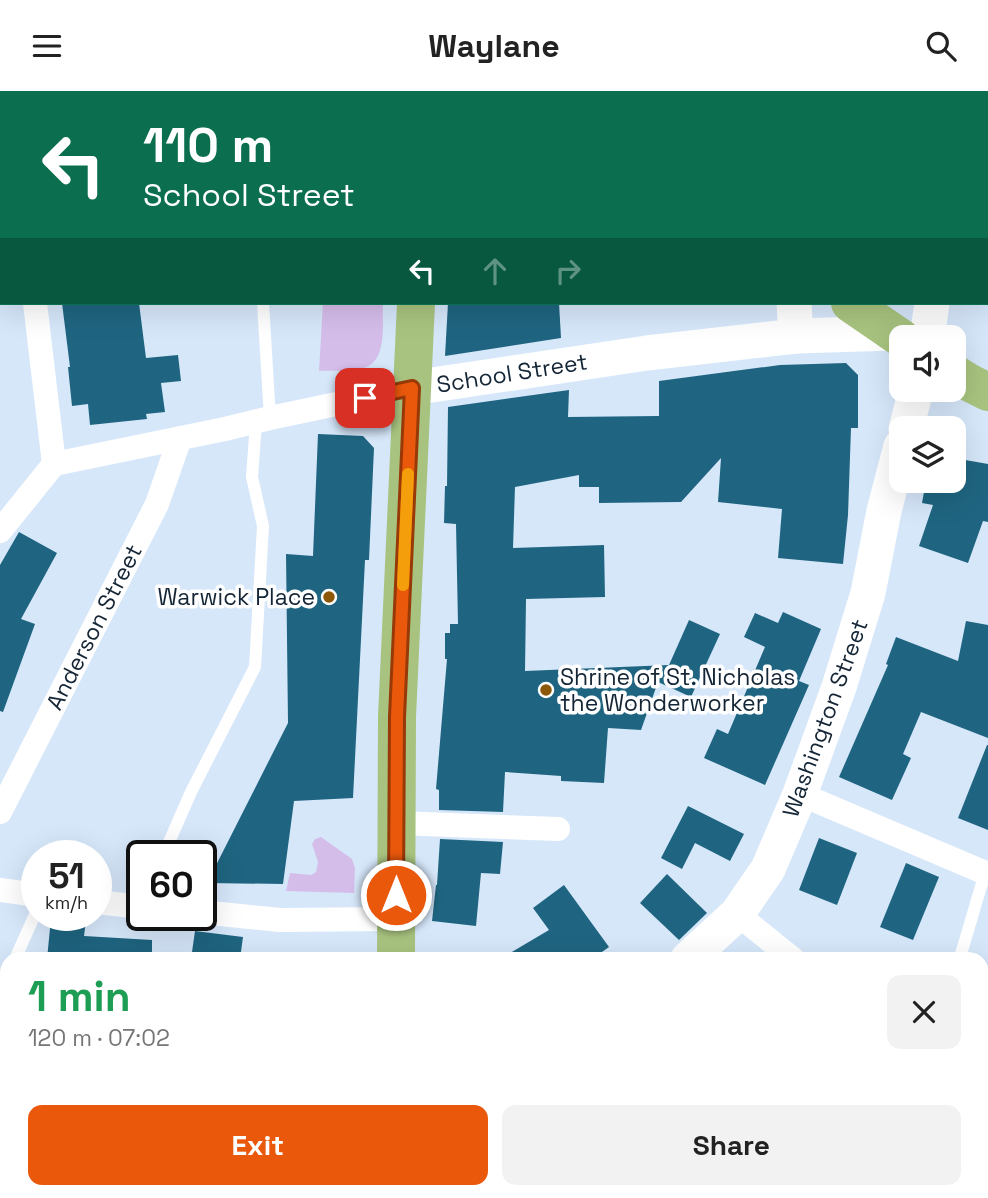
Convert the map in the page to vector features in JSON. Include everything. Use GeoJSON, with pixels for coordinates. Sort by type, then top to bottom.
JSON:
{"type":"FeatureCollection","features":[{"type":"Feature","properties":{"kind":"main road"},"geometry":{"type":"LineString","coordinates":[[396,952],[397,717],[416,305]]}},
{"type":"Feature","properties":{"kind":"main road"},"geometry":{"type":"LineString","coordinates":[[853,305],[889,326]]}},
{"type":"Feature","properties":{"kind":"main road"},"geometry":{"type":"LineString","coordinates":[[915,325],[930,305]]}},
{"type":"Feature","properties":{"kind":"main road","name":"School Street"},"geometry":{"type":"LineString","coordinates":[[412,388],[622,356],[795,319],[889,333]]}},
{"type":"Feature","properties":{"kind":"main road"},"geometry":{"type":"LineString","coordinates":[[966,380],[988,392]]}},
{"type":"Feature","properties":{"kind":"main road","name":"Washington Street"},"geometry":{"type":"LineString","coordinates":[[696,952],[737,915],[768,869],[800,793],[839,687],[868,593],[889,492]]}},
{"type":"Feature","properties":{"kind":"street"},"geometry":{"type":"LineString","coordinates":[[0,531],[54,464],[35,305]]}},
{"type":"Feature","properties":{"kind":"street","name":"School Street"},"geometry":{"type":"LineString","coordinates":[[54,464],[412,388]]}},
{"type":"Feature","properties":{"kind":"street","name":"Anderson Street"},"geometry":{"type":"LineString","coordinates":[[0,812],[157,504],[180,438]]}},
{"type":"Feature","properties":{"kind":"street"},"geometry":{"type":"LineString","coordinates":[[800,793],[986,873]]}},
{"type":"Feature","properties":{"kind":"street"},"geometry":{"type":"LineString","coordinates":[[397,823],[558,829]]}},
{"type":"Feature","properties":{"kind":"street"},"geometry":{"type":"LineString","coordinates":[[0,890],[21,893]]}},
{"type":"Feature","properties":{"kind":"street"},"geometry":{"type":"LineString","coordinates":[[217,914],[280,920],[396,919]]}},
{"type":"Feature","properties":{"kind":"street"},"geometry":{"type":"LineString","coordinates":[[737,915],[784,952]]}},
{"type":"Feature","properties":{"kind":"lane"},"geometry":{"type":"LineString","coordinates":[[170,840],[191,792],[255,667],[264,526],[252,477],[263,420],[263,305]]}},
{"type":"Feature","properties":{"kind":"lane"},"geometry":{"type":"LineString","coordinates":[[962,952],[986,873]]}},
{"type":"Feature","properties":{"kind":"lane"},"geometry":{"type":"LineString","coordinates":[[18,952],[28,931]]}},
{"type":"Feature","properties":{"kind":"shaded area"},"geometry":{"type":"Polygon","coordinates":[[[323,305],[383,305],[382,340],[377,358],[372,364],[353,370],[319,371],[323,305]]]}},
{"type":"Feature","properties":{"kind":"shaded area"},"geometry":{"type":"Polygon","coordinates":[[[321,837],[352,859],[355,868],[354,893],[286,891],[290,873],[311,875],[316,872],[318,862],[312,844],[315,839],[321,837]]]}},
{"type":"Feature","properties":{"kind":"building"},"geometry":{"type":"Polygon","coordinates":[[[62,305],[139,305],[146,358],[178,355],[181,381],[161,383],[165,412],[146,414],[147,419],[90,425],[88,404],[72,406],[62,305]]]}},
{"type":"Feature","properties":{"kind":"building"},"geometry":{"type":"Polygon","coordinates":[[[448,305],[559,305],[561,338],[445,356],[448,305]]]}},
{"type":"Feature","properties":{"kind":"building"},"geometry":{"type":"Polygon","coordinates":[[[846,363],[858,375],[858,428],[851,428],[848,515],[843,564],[778,558],[782,509],[718,502],[721,458],[681,502],[599,503],[599,487],[579,487],[579,475],[515,487],[513,548],[604,545],[605,597],[526,599],[525,671],[669,665],[689,620],[720,634],[691,697],[658,682],[641,730],[608,728],[604,783],[561,781],[561,776],[505,772],[503,812],[439,810],[439,790],[436,789],[447,659],[445,633],[450,633],[450,624],[458,624],[456,524],[444,523],[448,407],[569,390],[568,417],[659,416],[659,381],[780,365],[846,363]]]}},
{"type":"Feature","properties":{"kind":"building"},"geometry":{"type":"Polygon","coordinates":[[[318,434],[363,436],[374,448],[369,560],[365,560],[353,798],[294,801],[283,884],[217,883],[217,863],[288,723],[286,554],[313,556],[318,434]]]}},
{"type":"Feature","properties":{"kind":"building"},"geometry":{"type":"Polygon","coordinates":[[[966,460],[988,464],[988,522],[983,521],[968,563],[919,546],[933,505],[922,503],[924,493],[966,493],[966,460]]]}},
{"type":"Feature","properties":{"kind":"building"},"geometry":{"type":"Polygon","coordinates":[[[19,532],[57,553],[21,619],[35,624],[3,712],[0,711],[0,565],[19,532]]]}},
{"type":"Feature","properties":{"kind":"building"},"geometry":{"type":"Polygon","coordinates":[[[783,612],[821,629],[799,681],[809,685],[765,785],[704,758],[717,729],[728,734],[765,647],[744,637],[755,613],[778,623],[783,612]]]}},
{"type":"Feature","properties":{"kind":"building"},"geometry":{"type":"Polygon","coordinates":[[[966,621],[988,625],[988,738],[921,712],[903,754],[911,758],[892,800],[839,777],[888,665],[886,664],[896,637],[958,661],[966,621]]]}},
{"type":"Feature","properties":{"kind":"building"},"geometry":{"type":"Polygon","coordinates":[[[988,745],[988,830],[958,818],[988,745]]]}},
{"type":"Feature","properties":{"kind":"building"},"geometry":{"type":"Polygon","coordinates":[[[688,806],[744,834],[730,861],[695,843],[682,869],[661,858],[688,806]]]}},
{"type":"Feature","properties":{"kind":"building"},"geometry":{"type":"Polygon","coordinates":[[[819,838],[857,853],[837,905],[799,890],[819,838]]]}},
{"type":"Feature","properties":{"kind":"building"},"geometry":{"type":"Polygon","coordinates":[[[440,839],[503,842],[500,874],[481,873],[476,926],[432,921],[440,839]]]}},
{"type":"Feature","properties":{"kind":"building"},"geometry":{"type":"Polygon","coordinates":[[[906,863],[939,877],[913,940],[880,927],[906,863]]]}},
{"type":"Feature","properties":{"kind":"building"},"geometry":{"type":"Polygon","coordinates":[[[667,874],[707,913],[679,940],[640,903],[667,874]]]}},
{"type":"Feature","properties":{"kind":"building"},"geometry":{"type":"Polygon","coordinates":[[[564,885],[609,947],[602,952],[512,952],[549,930],[533,908],[564,885]]]}},
{"type":"Feature","properties":{"kind":"building"},"geometry":{"type":"Polygon","coordinates":[[[50,931],[85,931],[84,936],[152,940],[152,952],[48,952],[50,931]]]}},
{"type":"Feature","properties":{"kind":"building"},"geometry":{"type":"Polygon","coordinates":[[[195,931],[243,937],[241,952],[192,952],[195,931]]]}},
{"type":"Feature","properties":{"kind":"slow traffic"},"geometry":{"type":"LineString","coordinates":[[403,585],[408,474]]}},
{"type":"Feature","properties":{"kind":"place","name":"Warwick Place"},"geometry":{"type":"Point","coordinates":[329,597]}},
{"type":"Feature","properties":{"kind":"place","name":"Shrine of St. Nicholas the Wonderworker"},"geometry":{"type":"Point","coordinates":[546,690]}},
{"type":"Feature","properties":{"kind":"route"},"geometry":{"type":"LineString","coordinates":[[365,398],[412,388],[397,717],[396,895]]}}]}
